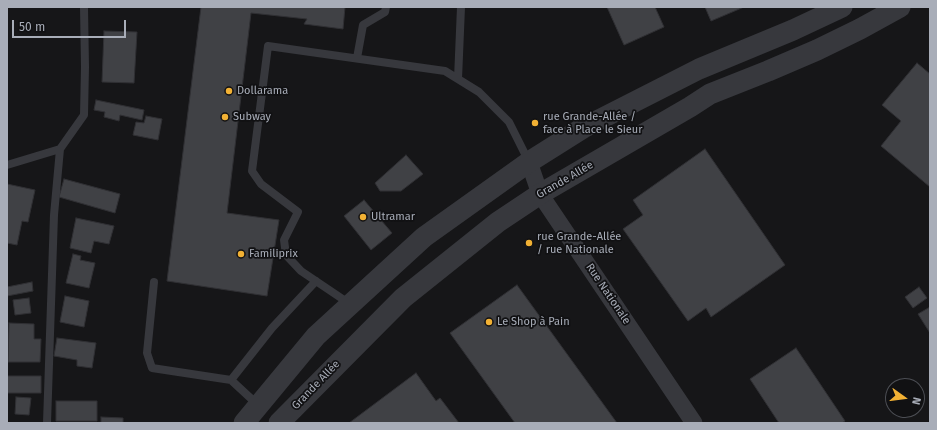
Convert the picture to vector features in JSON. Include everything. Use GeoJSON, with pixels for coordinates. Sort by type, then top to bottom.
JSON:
{"type":"FeatureCollection","features":[{"type":"Feature","properties":{"kind":"street"},"geometry":{"type":"LineString","coordinates":[[244,423],[316,336],[355,300],[424,237],[529,162],[583,128],[699,69],[793,30],[842,7]]}},
{"type":"Feature","properties":{"kind":"street"},"geometry":{"type":"LineString","coordinates":[[848,7],[860,29]]}},
{"type":"Feature","properties":{"kind":"street","name":"Grande Allée"},"geometry":{"type":"LineString","coordinates":[[285,419],[403,298],[498,222],[540,194],[710,94],[797,59],[860,29],[900,7]]}},
{"type":"Feature","properties":{"kind":"street"},"geometry":{"type":"LineString","coordinates":[[699,69],[710,94]]}},
{"type":"Feature","properties":{"kind":"street","name":"Rue Nationale"},"geometry":{"type":"LineString","coordinates":[[529,162],[540,194],[694,423]]}},
{"type":"Feature","properties":{"kind":"street"},"geometry":{"type":"LineString","coordinates":[[355,300],[381,319]]}},
{"type":"Feature","properties":{"kind":"street"},"geometry":{"type":"LineString","coordinates":[[258,405],[285,419]]}},
{"type":"Feature","properties":{"kind":"lane"},"geometry":{"type":"LineString","coordinates":[[47,423],[54,215],[60,148],[84,115],[84,7]]}},
{"type":"Feature","properties":{"kind":"lane"},"geometry":{"type":"LineString","coordinates":[[357,58],[363,25],[385,12],[386,7]]}},
{"type":"Feature","properties":{"kind":"lane"},"geometry":{"type":"LineString","coordinates":[[458,78],[461,7]]}},
{"type":"Feature","properties":{"kind":"lane"},"geometry":{"type":"LineString","coordinates":[[355,300],[316,281],[301,271],[286,255],[284,240],[298,212],[261,184],[252,171],[268,46],[445,70],[479,92],[509,122],[529,162]]}},
{"type":"Feature","properties":{"kind":"lane"},"geometry":{"type":"LineString","coordinates":[[7,165],[60,148]]}},
{"type":"Feature","properties":{"kind":"lane"},"geometry":{"type":"LineString","coordinates":[[231,380],[272,328],[316,281]]}},
{"type":"Feature","properties":{"kind":"lane"},"geometry":{"type":"LineString","coordinates":[[154,282],[147,353],[152,368],[231,380],[258,405]]}},
{"type":"Feature","properties":{"kind":"building"},"geometry":{"type":"Polygon","coordinates":[[[201,7],[345,7],[343,29],[304,24],[307,19],[251,13],[227,213],[279,220],[267,296],[167,281],[201,7]]]}},
{"type":"Feature","properties":{"kind":"building"},"geometry":{"type":"Polygon","coordinates":[[[607,7],[655,7],[664,27],[624,45],[607,7]]]}},
{"type":"Feature","properties":{"kind":"building"},"geometry":{"type":"Polygon","coordinates":[[[705,7],[744,7],[711,21],[705,7]]]}},
{"type":"Feature","properties":{"kind":"building"},"geometry":{"type":"Polygon","coordinates":[[[104,31],[137,32],[134,83],[102,82],[104,31]]]}},
{"type":"Feature","properties":{"kind":"building"},"geometry":{"type":"Polygon","coordinates":[[[917,63],[930,74],[930,187],[881,146],[901,121],[882,105],[917,63]]]}},
{"type":"Feature","properties":{"kind":"building"},"geometry":{"type":"Polygon","coordinates":[[[96,100],[144,110],[142,120],[120,115],[119,121],[104,117],[105,112],[94,110],[96,100]]]}},
{"type":"Feature","properties":{"kind":"building"},"geometry":{"type":"Polygon","coordinates":[[[146,116],[162,119],[158,140],[133,135],[136,122],[144,123],[146,116]]]}},
{"type":"Feature","properties":{"kind":"building"},"geometry":{"type":"Polygon","coordinates":[[[705,149],[785,265],[711,317],[706,308],[688,321],[623,229],[643,215],[633,200],[705,149]]]}},
{"type":"Feature","properties":{"kind":"building"},"geometry":{"type":"Polygon","coordinates":[[[406,155],[423,174],[401,191],[380,191],[375,183],[406,155]]]}},
{"type":"Feature","properties":{"kind":"building"},"geometry":{"type":"Polygon","coordinates":[[[64,179],[120,194],[115,213],[59,197],[64,179]]]}},
{"type":"Feature","properties":{"kind":"building"},"geometry":{"type":"Polygon","coordinates":[[[7,184],[35,190],[28,222],[22,221],[17,245],[7,243],[7,184]]]}},
{"type":"Feature","properties":{"kind":"building"},"geometry":{"type":"Polygon","coordinates":[[[364,200],[392,233],[371,250],[344,216],[364,200]]]}},
{"type":"Feature","properties":{"kind":"building"},"geometry":{"type":"Polygon","coordinates":[[[76,218],[114,226],[109,244],[94,241],[91,253],[70,248],[76,218]]]}},
{"type":"Feature","properties":{"kind":"building"},"geometry":{"type":"Polygon","coordinates":[[[73,254],[81,256],[80,260],[95,263],[89,288],[66,283],[73,254]]]}},
{"type":"Feature","properties":{"kind":"building"},"geometry":{"type":"Polygon","coordinates":[[[32,282],[33,291],[7,296],[7,287],[32,282]]]}},
{"type":"Feature","properties":{"kind":"building"},"geometry":{"type":"Polygon","coordinates":[[[517,285],[617,423],[515,423],[450,333],[517,285]]]}},
{"type":"Feature","properties":{"kind":"building"},"geometry":{"type":"Polygon","coordinates":[[[919,287],[927,298],[913,308],[905,297],[919,287]]]}},
{"type":"Feature","properties":{"kind":"building"},"geometry":{"type":"Polygon","coordinates":[[[65,296],[89,301],[84,327],[60,322],[65,296]]]}},
{"type":"Feature","properties":{"kind":"building"},"geometry":{"type":"Polygon","coordinates":[[[29,298],[31,313],[15,315],[13,300],[29,298]]]}},
{"type":"Feature","properties":{"kind":"building"},"geometry":{"type":"Polygon","coordinates":[[[930,307],[930,333],[918,314],[930,307]]]}},
{"type":"Feature","properties":{"kind":"building"},"geometry":{"type":"Polygon","coordinates":[[[9,323],[34,324],[34,339],[41,339],[40,362],[8,362],[9,323]]]}},
{"type":"Feature","properties":{"kind":"building"},"geometry":{"type":"Polygon","coordinates":[[[57,338],[96,343],[92,368],[77,366],[77,360],[54,356],[57,338]]]}},
{"type":"Feature","properties":{"kind":"building"},"geometry":{"type":"Polygon","coordinates":[[[796,348],[845,421],[842,423],[779,423],[750,379],[796,348]]]}},
{"type":"Feature","properties":{"kind":"building"},"geometry":{"type":"Polygon","coordinates":[[[416,373],[436,401],[440,398],[459,423],[349,423],[416,373]]]}},
{"type":"Feature","properties":{"kind":"building"},"geometry":{"type":"Polygon","coordinates":[[[7,376],[41,376],[41,393],[7,393],[7,376]]]}},
{"type":"Feature","properties":{"kind":"building"},"geometry":{"type":"Polygon","coordinates":[[[16,397],[31,398],[29,415],[15,414],[16,397]]]}},
{"type":"Feature","properties":{"kind":"building"},"geometry":{"type":"Polygon","coordinates":[[[56,401],[97,401],[97,421],[56,421],[56,401]]]}},
{"type":"Feature","properties":{"kind":"building"},"geometry":{"type":"Polygon","coordinates":[[[101,417],[123,418],[123,423],[101,423],[101,417]]]}},
{"type":"Feature","properties":{"kind":"place","name":"Dollarama"},"geometry":{"type":"Point","coordinates":[229,91]}},
{"type":"Feature","properties":{"kind":"place","name":"Subway"},"geometry":{"type":"Point","coordinates":[225,117]}},
{"type":"Feature","properties":{"kind":"place","name":"rue Grande-Allée / face à Place le Sieur"},"geometry":{"type":"Point","coordinates":[535,123]}},
{"type":"Feature","properties":{"kind":"place","name":"Ultramar"},"geometry":{"type":"Point","coordinates":[363,217]}},
{"type":"Feature","properties":{"kind":"place","name":"rue Grande-Allée / rue Nationale"},"geometry":{"type":"Point","coordinates":[529,243]}},
{"type":"Feature","properties":{"kind":"place","name":"Familiprix"},"geometry":{"type":"Point","coordinates":[241,254]}},
{"type":"Feature","properties":{"kind":"place","name":"Le Shop à Pain"},"geometry":{"type":"Point","coordinates":[489,322]}}]}
